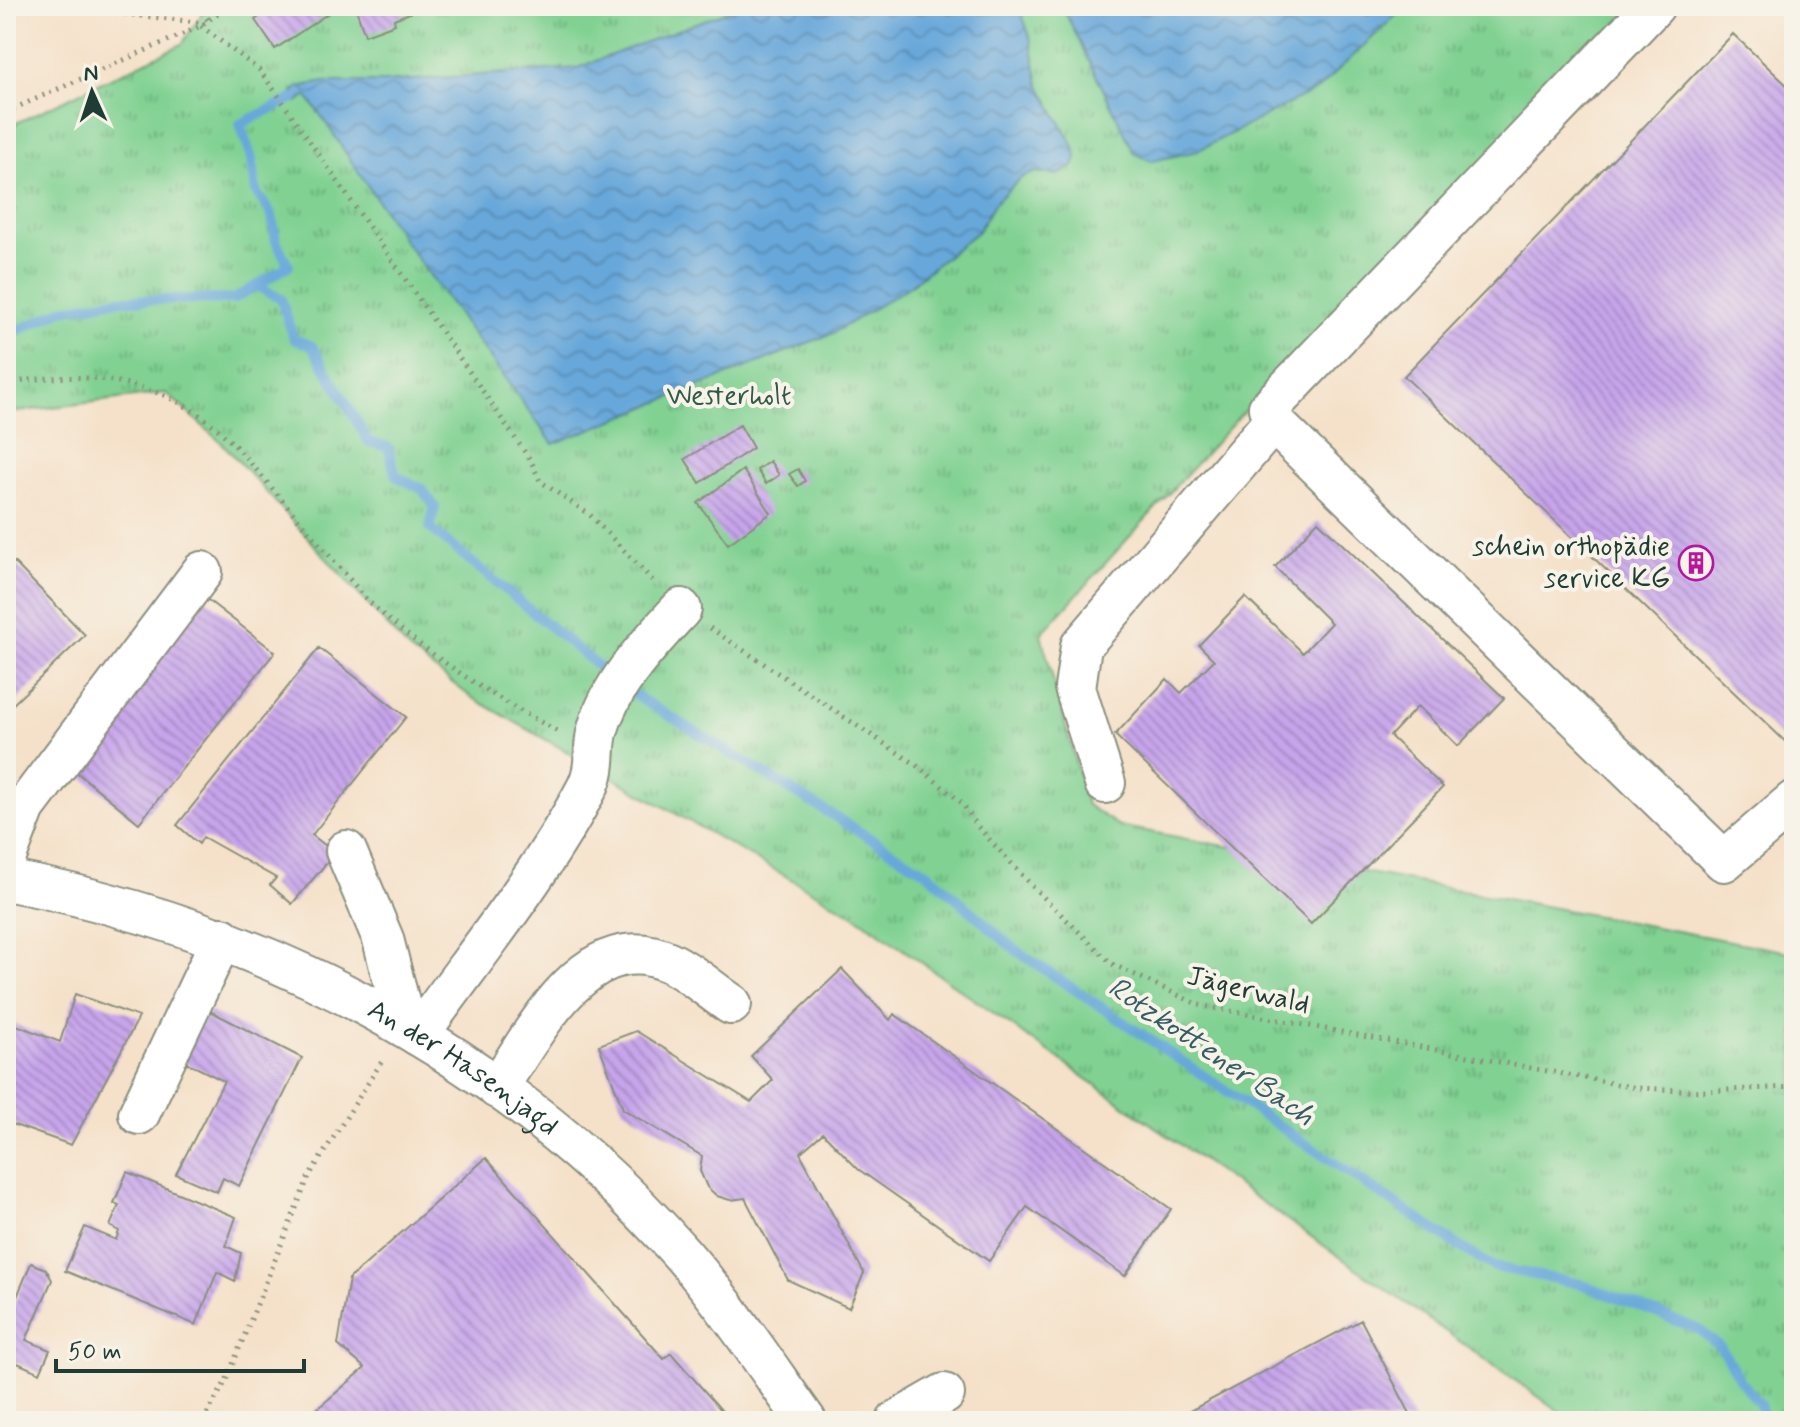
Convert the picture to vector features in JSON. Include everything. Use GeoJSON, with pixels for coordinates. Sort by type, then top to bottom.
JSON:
{"type":"FeatureCollection","features":[{"type":"Feature","properties":{"kind":"street"},"geometry":{"type":"LineString","coordinates":[[1654,6],[1269,408],[1273,422],[1724,861],[1794,801]]}},
{"type":"Feature","properties":{"kind":"street"},"geometry":{"type":"LineString","coordinates":[[1105,783],[1075,688],[1081,646],[1273,422]]}},
{"type":"Feature","properties":{"kind":"street"},"geometry":{"type":"LineString","coordinates":[[6,857],[25,807],[202,572]]}},
{"type":"Feature","properties":{"kind":"street"},"geometry":{"type":"LineString","coordinates":[[411,1030],[535,872],[588,786],[598,752],[597,731],[621,684],[681,609]]}},
{"type":"Feature","properties":{"kind":"street"},"geometry":{"type":"LineString","coordinates":[[346,851],[383,939],[411,1030]]}},
{"type":"Feature","properties":{"kind":"street","name":"An der Hasenjagd"},"geometry":{"type":"LineString","coordinates":[[6,880],[105,901],[222,938],[287,964],[411,1030],[497,1088],[581,1154],[680,1252],[736,1321],[806,1421]]}},
{"type":"Feature","properties":{"kind":"street"},"geometry":{"type":"LineString","coordinates":[[139,1114],[222,938]]}},
{"type":"Feature","properties":{"kind":"street"},"geometry":{"type":"LineString","coordinates":[[497,1088],[563,993],[584,973],[606,959],[634,956],[668,962],[731,1004]]}},
{"type":"Feature","properties":{"kind":"street"},"geometry":{"type":"LineString","coordinates":[[897,1421],[944,1394]]}},
{"type":"Feature","properties":{"kind":"path"},"geometry":{"type":"LineString","coordinates":[[53,6],[205,23]]}},
{"type":"Feature","properties":{"kind":"path","name":"Jägerwald"},"geometry":{"type":"LineString","coordinates":[[196,6],[205,23],[259,70],[277,94],[531,461],[540,481],[590,515],[681,609],[915,764],[962,803],[978,827],[1076,932],[1112,964],[1199,1005],[1637,1088],[1705,1091],[1794,1087]]}},
{"type":"Feature","properties":{"kind":"path"},"geometry":{"type":"LineString","coordinates":[[6,112],[205,23],[227,6]]}},
{"type":"Feature","properties":{"kind":"path"},"geometry":{"type":"LineString","coordinates":[[6,384],[69,377],[104,380],[160,395],[195,412],[254,467],[368,601],[399,629],[491,696],[598,752]]}},
{"type":"Feature","properties":{"kind":"path"},"geometry":{"type":"LineString","coordinates":[[203,1421],[232,1369],[309,1176],[411,1030]]}},
{"type":"Feature","properties":{"kind":"green space","name":"Westerholt"},"geometry":{"type":"Polygon","coordinates":[[[207,6],[1637,6],[1464,188],[1247,408],[1041,634],[1087,805],[1119,826],[1794,953],[1794,1421],[1573,1421],[854,915],[471,697],[409,650],[224,445],[166,393],[6,413],[6,128],[182,44],[207,6]]]}},
{"type":"Feature","properties":{"kind":"water"},"geometry":{"type":"Polygon","coordinates":[[[741,6],[1019,6],[1030,37],[1039,84],[1073,145],[1077,156],[1075,165],[1058,175],[1036,172],[1022,177],[995,203],[978,231],[907,288],[833,333],[553,444],[403,239],[318,111],[306,96],[297,102],[292,94],[298,87],[325,82],[384,82],[577,68],[741,6]]]}},
{"type":"Feature","properties":{"kind":"water"},"geometry":{"type":"Polygon","coordinates":[[[1062,6],[1406,6],[1318,89],[1197,151],[1152,161],[1135,154],[1062,6]]]}},
{"type":"Feature","properties":{"kind":"building"},"geometry":{"type":"Polygon","coordinates":[[[274,6],[339,6],[275,49],[255,20],[274,6]]]}},
{"type":"Feature","properties":{"kind":"building"},"geometry":{"type":"Polygon","coordinates":[[[355,6],[407,6],[410,13],[394,19],[395,24],[365,35],[355,6]]]}},
{"type":"Feature","properties":{"kind":"building","name":"schein orthopädie service KG"},"geometry":{"type":"Polygon","coordinates":[[[1733,34],[1794,92],[1794,750],[1404,376],[1733,34]]]}},
{"type":"Feature","properties":{"kind":"building"},"geometry":{"type":"Polygon","coordinates":[[[740,425],[753,448],[700,483],[685,459],[740,425]]]}},
{"type":"Feature","properties":{"kind":"building"},"geometry":{"type":"Polygon","coordinates":[[[770,461],[779,475],[766,484],[757,470],[770,461]]]}},
{"type":"Feature","properties":{"kind":"building"},"geometry":{"type":"Polygon","coordinates":[[[798,469],[805,481],[798,486],[789,474],[798,469]]]}},
{"type":"Feature","properties":{"kind":"building"},"geometry":{"type":"Polygon","coordinates":[[[743,470],[771,513],[728,544],[698,503],[743,470]]]}},
{"type":"Feature","properties":{"kind":"building"},"geometry":{"type":"Polygon","coordinates":[[[1318,521],[1504,698],[1458,746],[1418,706],[1390,736],[1443,787],[1311,924],[1115,735],[1167,679],[1181,693],[1214,660],[1199,645],[1245,597],[1303,653],[1331,623],[1275,567],[1318,521]]]}},
{"type":"Feature","properties":{"kind":"building"},"geometry":{"type":"Polygon","coordinates":[[[6,554],[85,635],[6,711],[6,554]]]}},
{"type":"Feature","properties":{"kind":"building"},"geometry":{"type":"Polygon","coordinates":[[[204,597],[275,652],[139,823],[69,766],[204,597]]]}},
{"type":"Feature","properties":{"kind":"building"},"geometry":{"type":"Polygon","coordinates":[[[319,648],[406,717],[312,835],[335,853],[292,904],[270,885],[276,878],[203,837],[199,844],[177,825],[319,648]]]}},
{"type":"Feature","properties":{"kind":"building"},"geometry":{"type":"Polygon","coordinates":[[[842,969],[890,1020],[894,1014],[1171,1209],[1125,1276],[1027,1207],[989,1261],[858,1169],[823,1133],[800,1153],[864,1273],[849,1308],[788,1280],[745,1198],[730,1200],[717,1196],[707,1187],[700,1171],[702,1156],[623,1109],[599,1045],[636,1031],[751,1102],[773,1080],[751,1056],[842,969]]]}},
{"type":"Feature","properties":{"kind":"building"},"geometry":{"type":"Polygon","coordinates":[[[75,994],[139,1017],[71,1145],[6,1122],[6,1021],[60,1042],[75,994]]]}},
{"type":"Feature","properties":{"kind":"building"},"geometry":{"type":"Polygon","coordinates":[[[210,1011],[302,1058],[239,1186],[223,1178],[217,1192],[176,1174],[224,1081],[175,1057],[210,1011]]]}},
{"type":"Feature","properties":{"kind":"building"},"geometry":{"type":"Polygon","coordinates":[[[486,1158],[664,1359],[671,1353],[722,1411],[710,1421],[303,1421],[365,1368],[338,1345],[349,1279],[486,1158]]]}},
{"type":"Feature","properties":{"kind":"building"},"geometry":{"type":"Polygon","coordinates":[[[127,1172],[236,1217],[226,1246],[241,1253],[235,1281],[217,1272],[196,1325],[65,1271],[85,1227],[116,1240],[119,1231],[110,1226],[119,1205],[114,1203],[127,1172]]]}},
{"type":"Feature","properties":{"kind":"building"},"geometry":{"type":"Polygon","coordinates":[[[31,1263],[46,1269],[52,1280],[26,1340],[50,1350],[40,1373],[6,1358],[6,1323],[31,1263]]]}},
{"type":"Feature","properties":{"kind":"building"},"geometry":{"type":"Polygon","coordinates":[[[1361,1320],[1414,1421],[1171,1421],[1361,1320]]]}},
{"type":"Feature","properties":{"kind":"waterway"},"geometry":{"type":"LineString","coordinates":[[6,336],[62,310],[117,300],[234,299],[289,266],[276,241],[272,215],[256,192],[252,159],[240,124],[294,98]]}},
{"type":"Feature","properties":{"kind":"waterway","name":"Rotzkottener Bach"},"geometry":{"type":"LineString","coordinates":[[259,287],[281,299],[294,339],[312,346],[369,442],[388,447],[396,476],[422,489],[435,507],[430,528],[609,675]]}},
{"type":"Feature","properties":{"kind":"waterway","name":"Rotzkottener Bach"},"geometry":{"type":"LineString","coordinates":[[630,692],[929,874],[1014,949],[1460,1247],[1494,1267],[1581,1284],[1700,1330],[1721,1348],[1740,1380],[1760,1404],[1763,1421]]}},
{"type":"Feature","properties":{"kind":"place","name":"schein orthopädie service KG"},"geometry":{"type":"Point","coordinates":[1696,563]}}]}
